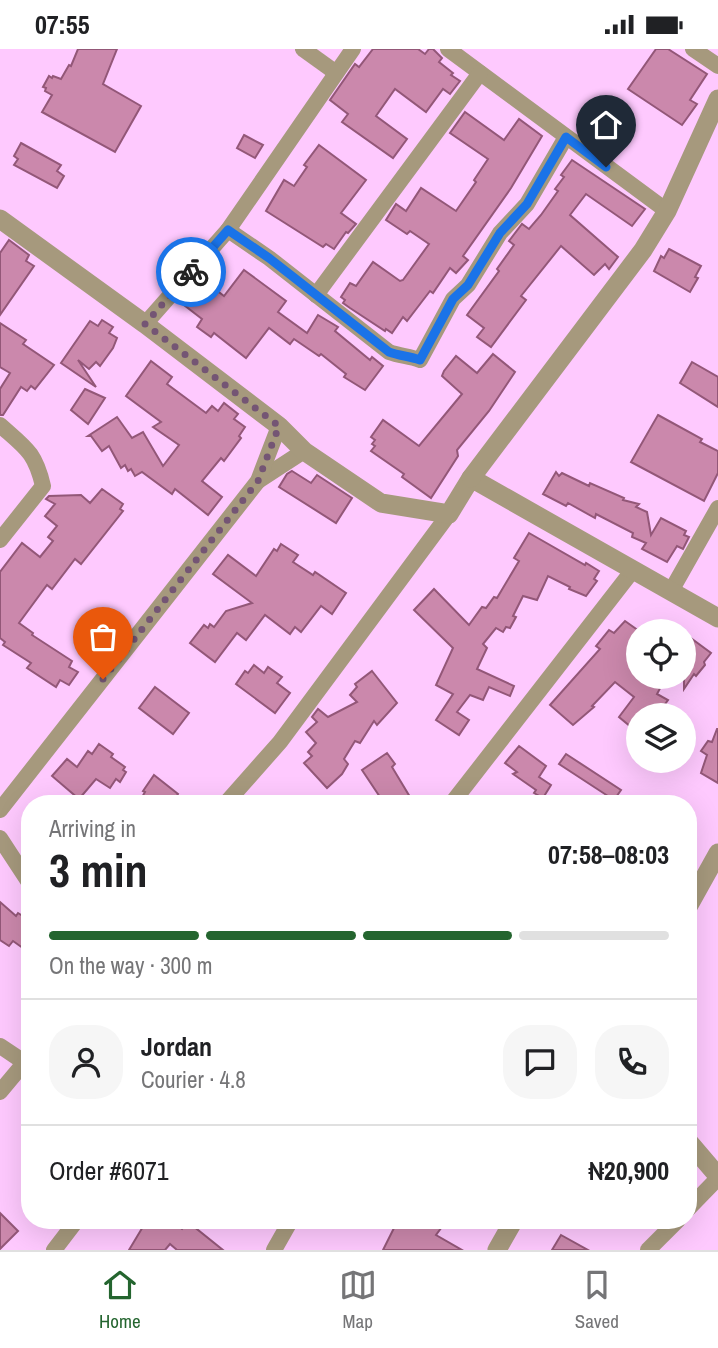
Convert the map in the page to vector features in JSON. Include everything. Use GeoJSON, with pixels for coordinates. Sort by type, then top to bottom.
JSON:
{"type":"FeatureCollection","features":[{"type":"Feature","properties":{"kind":"street"},"geometry":{"type":"LineString","coordinates":[[303,49],[335,72]]}},
{"type":"Feature","properties":{"kind":"street"},"geometry":{"type":"LineString","coordinates":[[145,324],[228,230],[353,49]]}},
{"type":"Feature","properties":{"kind":"street"},"geometry":{"type":"LineString","coordinates":[[448,49],[667,211]]}},
{"type":"Feature","properties":{"kind":"street"},"geometry":{"type":"LineString","coordinates":[[693,49],[718,67]]}},
{"type":"Feature","properties":{"kind":"street"},"geometry":{"type":"LineString","coordinates":[[316,295],[480,73]]}},
{"type":"Feature","properties":{"kind":"street"},"geometry":{"type":"LineString","coordinates":[[233,795],[280,742],[449,514],[471,478],[643,250],[667,211],[718,99]]}},
{"type":"Feature","properties":{"kind":"street"},"geometry":{"type":"LineString","coordinates":[[228,230],[269,258],[389,352],[420,360],[453,299],[468,285],[500,233],[527,204],[566,137]]}},
{"type":"Feature","properties":{"kind":"street"},"geometry":{"type":"LineString","coordinates":[[0,219],[279,426],[304,451],[381,503],[449,514]]}},
{"type":"Feature","properties":{"kind":"street"},"geometry":{"type":"LineString","coordinates":[[0,425],[32,454],[38,464],[43,486],[0,540]]}},
{"type":"Feature","properties":{"kind":"street"},"geometry":{"type":"LineString","coordinates":[[0,810],[258,481],[279,426]]}},
{"type":"Feature","properties":{"kind":"street"},"geometry":{"type":"LineString","coordinates":[[258,481],[304,451]]}},
{"type":"Feature","properties":{"kind":"street"},"geometry":{"type":"LineString","coordinates":[[471,478],[718,618]]}},
{"type":"Feature","properties":{"kind":"street"},"geometry":{"type":"LineString","coordinates":[[671,591],[718,508]]}},
{"type":"Feature","properties":{"kind":"street"},"geometry":{"type":"LineString","coordinates":[[458,795],[633,570]]}},
{"type":"Feature","properties":{"kind":"street"},"geometry":{"type":"LineString","coordinates":[[0,838],[21,870]]}},
{"type":"Feature","properties":{"kind":"street"},"geometry":{"type":"LineString","coordinates":[[697,891],[718,853]]}},
{"type":"Feature","properties":{"kind":"street"},"geometry":{"type":"LineString","coordinates":[[0,1046],[21,1056]]}},
{"type":"Feature","properties":{"kind":"street"},"geometry":{"type":"LineString","coordinates":[[0,1092],[21,1066]]}},
{"type":"Feature","properties":{"kind":"street"},"geometry":{"type":"LineString","coordinates":[[697,1152],[718,1177],[697,1199]]}},
{"type":"Feature","properties":{"kind":"street"},"geometry":{"type":"LineString","coordinates":[[54,1250],[70,1229]]}},
{"type":"Feature","properties":{"kind":"street"},"geometry":{"type":"LineString","coordinates":[[274,1250],[286,1229]]}},
{"type":"Feature","properties":{"kind":"street"},"geometry":{"type":"LineString","coordinates":[[497,1250],[509,1229]]}},
{"type":"Feature","properties":{"kind":"street"},"geometry":{"type":"LineString","coordinates":[[648,1250],[669,1229]]}},
{"type":"Feature","properties":{"kind":"building"},"geometry":{"type":"Polygon","coordinates":[[[78,49],[117,49],[103,84],[141,106],[115,152],[42,112],[52,95],[43,87],[49,76],[61,79],[69,65],[71,66],[78,49]]]}},
{"type":"Feature","properties":{"kind":"building"},"geometry":{"type":"Polygon","coordinates":[[[373,49],[418,49],[425,54],[429,49],[433,49],[442,58],[439,62],[460,81],[450,94],[443,89],[426,112],[395,89],[376,116],[407,139],[393,158],[342,122],[348,114],[330,100],[355,64],[359,67],[373,49]]]}},
{"type":"Feature","properties":{"kind":"building"},"geometry":{"type":"Polygon","coordinates":[[[656,49],[668,49],[707,74],[690,100],[697,104],[682,125],[628,89],[656,49]]]}},
{"type":"Feature","properties":{"kind":"building"},"geometry":{"type":"Polygon","coordinates":[[[465,112],[504,140],[519,119],[542,136],[511,188],[463,256],[468,260],[456,273],[450,268],[433,293],[430,291],[407,321],[403,317],[392,333],[386,329],[385,331],[343,303],[345,300],[341,297],[350,283],[356,286],[373,262],[400,281],[403,280],[429,244],[386,220],[396,204],[406,211],[421,188],[456,211],[476,182],[474,180],[488,159],[450,133],[465,112]]]}},
{"type":"Feature","properties":{"kind":"building"},"geometry":{"type":"Polygon","coordinates":[[[244,135],[263,145],[255,158],[237,148],[244,135]]]}},
{"type":"Feature","properties":{"kind":"building"},"geometry":{"type":"Polygon","coordinates":[[[21,143],[61,165],[57,171],[64,176],[57,188],[14,165],[18,159],[14,156],[21,143]]]}},
{"type":"Feature","properties":{"kind":"building"},"geometry":{"type":"Polygon","coordinates":[[[319,145],[366,180],[341,213],[356,224],[346,232],[334,249],[326,244],[323,247],[266,211],[284,180],[294,186],[307,167],[304,165],[319,145]]]}},
{"type":"Feature","properties":{"kind":"building"},"geometry":{"type":"Polygon","coordinates":[[[572,160],[645,209],[632,226],[586,194],[570,215],[618,257],[609,269],[605,264],[594,275],[561,246],[521,296],[526,300],[491,347],[477,337],[484,328],[467,315],[514,245],[509,241],[522,224],[529,229],[541,215],[558,191],[555,189],[564,177],[561,175],[572,160]]]}},
{"type":"Feature","properties":{"kind":"building"},"geometry":{"type":"Polygon","coordinates":[[[9,240],[29,255],[26,261],[34,266],[0,315],[0,253],[9,240]]]}},
{"type":"Feature","properties":{"kind":"building"},"geometry":{"type":"Polygon","coordinates":[[[669,249],[701,266],[690,292],[654,271],[661,256],[664,258],[669,249]]]}},
{"type":"Feature","properties":{"kind":"building"},"geometry":{"type":"Polygon","coordinates":[[[244,270],[286,301],[278,312],[307,333],[318,315],[338,327],[335,331],[370,360],[372,357],[383,366],[365,390],[344,377],[346,374],[321,354],[319,356],[294,339],[290,344],[269,328],[246,358],[214,333],[211,337],[197,327],[202,319],[184,305],[187,301],[184,299],[202,279],[224,296],[244,270]]]}},
{"type":"Feature","properties":{"kind":"building"},"geometry":{"type":"Polygon","coordinates":[[[102,320],[113,327],[109,333],[117,338],[113,348],[100,366],[96,362],[89,369],[78,360],[96,387],[61,363],[90,321],[98,326],[102,320]]]}},
{"type":"Feature","properties":{"kind":"building"},"geometry":{"type":"Polygon","coordinates":[[[0,323],[26,340],[23,344],[54,365],[35,389],[31,386],[27,391],[21,387],[3,415],[0,415],[0,389],[10,373],[0,367],[0,323]]]}},
{"type":"Feature","properties":{"kind":"building"},"geometry":{"type":"Polygon","coordinates":[[[493,354],[515,372],[489,411],[457,450],[458,456],[431,498],[402,477],[404,474],[371,451],[375,440],[371,437],[383,420],[419,446],[462,394],[442,376],[456,356],[477,373],[493,354]]]}},
{"type":"Feature","properties":{"kind":"building"},"geometry":{"type":"Polygon","coordinates":[[[151,361],[172,377],[167,384],[206,413],[212,406],[218,411],[224,403],[238,414],[234,419],[245,427],[239,436],[241,438],[224,461],[221,458],[202,481],[222,497],[208,515],[175,489],[172,494],[142,472],[135,476],[125,465],[121,468],[109,446],[102,451],[91,436],[88,436],[117,417],[132,438],[143,432],[163,466],[179,445],[153,427],[161,422],[126,396],[151,361]]]}},
{"type":"Feature","properties":{"kind":"building"},"geometry":{"type":"Polygon","coordinates":[[[692,362],[718,377],[718,407],[680,383],[692,362]]]}},
{"type":"Feature","properties":{"kind":"building"},"geometry":{"type":"Polygon","coordinates":[[[85,389],[105,398],[88,424],[71,410],[85,389]]]}},
{"type":"Feature","properties":{"kind":"building"},"geometry":{"type":"Polygon","coordinates":[[[658,415],[718,451],[718,473],[704,501],[631,462],[658,415]]]}},
{"type":"Feature","properties":{"kind":"building"},"geometry":{"type":"Polygon","coordinates":[[[292,471],[311,483],[317,475],[352,498],[336,523],[279,487],[292,471]]]}},
{"type":"Feature","properties":{"kind":"building"},"geometry":{"type":"Polygon","coordinates":[[[556,472],[559,476],[562,473],[624,498],[623,500],[639,504],[636,507],[647,512],[651,535],[661,518],[686,531],[684,535],[689,537],[683,549],[677,546],[667,562],[642,549],[646,543],[632,537],[633,533],[596,514],[595,518],[568,503],[566,506],[543,494],[556,472]]]}},
{"type":"Feature","properties":{"kind":"building"},"geometry":{"type":"Polygon","coordinates":[[[102,489],[123,504],[120,509],[123,511],[81,564],[75,559],[52,589],[47,585],[19,623],[33,633],[32,635],[72,661],[69,667],[78,672],[69,685],[60,680],[56,687],[27,668],[31,663],[3,645],[5,642],[0,638],[0,572],[22,543],[40,557],[53,541],[48,537],[57,526],[45,516],[55,504],[46,499],[49,496],[81,495],[90,503],[102,489]]]}},
{"type":"Feature","properties":{"kind":"building"},"geometry":{"type":"Polygon","coordinates":[[[529,533],[599,571],[594,579],[597,581],[586,596],[548,576],[537,600],[523,596],[510,628],[506,627],[503,632],[496,628],[483,644],[487,648],[477,669],[514,686],[510,696],[489,687],[483,700],[470,695],[457,712],[469,720],[459,735],[436,720],[453,694],[436,685],[453,648],[414,610],[434,589],[469,625],[482,607],[486,608],[494,597],[497,598],[519,561],[514,558],[529,533]]]}},
{"type":"Feature","properties":{"kind":"building"},"geometry":{"type":"Polygon","coordinates":[[[281,544],[298,555],[293,562],[313,575],[315,572],[346,593],[332,614],[321,606],[301,632],[295,627],[290,634],[265,615],[246,640],[237,633],[215,662],[190,643],[204,625],[208,628],[210,624],[214,627],[226,611],[252,603],[213,574],[228,555],[256,576],[274,549],[277,551],[281,544]]]}},
{"type":"Feature","properties":{"kind":"building"},"geometry":{"type":"Polygon","coordinates":[[[626,622],[626,689],[660,689],[657,694],[668,700],[666,703],[630,703],[634,697],[615,682],[592,706],[594,707],[573,725],[550,705],[600,649],[596,646],[609,630],[614,633],[626,622]]]}},
{"type":"Feature","properties":{"kind":"building"},"geometry":{"type":"Polygon","coordinates":[[[696,642],[711,653],[704,662],[705,665],[696,676],[696,642]]]}},
{"type":"Feature","properties":{"kind":"building"},"geometry":{"type":"Polygon","coordinates":[[[254,665],[264,673],[268,667],[282,677],[277,683],[290,693],[275,713],[236,684],[245,671],[248,673],[254,665]]]}},
{"type":"Feature","properties":{"kind":"building"},"geometry":{"type":"Polygon","coordinates":[[[372,671],[397,703],[377,725],[374,721],[360,743],[355,741],[344,759],[348,764],[327,788],[304,763],[312,756],[308,752],[316,743],[306,732],[317,722],[312,717],[318,709],[328,717],[357,702],[350,695],[357,687],[355,684],[372,671]]]}},
{"type":"Feature","properties":{"kind":"building"},"geometry":{"type":"Polygon","coordinates":[[[155,687],[189,713],[173,734],[139,708],[155,687]]]}},
{"type":"Feature","properties":{"kind":"building"},"geometry":{"type":"Polygon","coordinates":[[[626,708],[626,723],[619,717],[626,708]]]}},
{"type":"Feature","properties":{"kind":"building"},"geometry":{"type":"Polygon","coordinates":[[[717,729],[718,783],[701,773],[707,755],[701,751],[708,741],[712,742],[717,729]]]}},
{"type":"Feature","properties":{"kind":"building"},"geometry":{"type":"Polygon","coordinates":[[[99,744],[113,754],[111,757],[125,767],[123,770],[126,772],[120,782],[116,779],[110,788],[96,779],[82,795],[74,795],[52,776],[67,759],[77,767],[88,751],[92,754],[99,744]]]}},
{"type":"Feature","properties":{"kind":"building"},"geometry":{"type":"Polygon","coordinates":[[[519,746],[546,766],[539,777],[551,785],[545,795],[534,793],[536,790],[513,774],[517,772],[505,763],[519,746]]]}},
{"type":"Feature","properties":{"kind":"building"},"geometry":{"type":"Polygon","coordinates":[[[387,753],[409,795],[379,795],[362,770],[387,753]]]}},
{"type":"Feature","properties":{"kind":"building"},"geometry":{"type":"Polygon","coordinates":[[[566,754],[621,790],[618,795],[606,795],[559,764],[566,754]]]}},
{"type":"Feature","properties":{"kind":"building"},"geometry":{"type":"Polygon","coordinates":[[[154,775],[178,794],[143,795],[143,791],[154,775]]]}},
{"type":"Feature","properties":{"kind":"building"},"geometry":{"type":"Polygon","coordinates":[[[0,902],[16,916],[18,913],[21,915],[21,947],[13,941],[9,946],[0,940],[0,902]]]}},
{"type":"Feature","properties":{"kind":"building"},"geometry":{"type":"Polygon","coordinates":[[[0,1213],[18,1231],[0,1249],[0,1213]]]}},
{"type":"Feature","properties":{"kind":"building"},"geometry":{"type":"Polygon","coordinates":[[[142,1229],[197,1229],[223,1250],[177,1250],[170,1244],[165,1250],[129,1250],[142,1229]]]}},
{"type":"Feature","properties":{"kind":"building"},"geometry":{"type":"Polygon","coordinates":[[[394,1229],[440,1229],[436,1235],[462,1250],[383,1250],[394,1229]]]}},
{"type":"Feature","properties":{"kind":"building"},"geometry":{"type":"Polygon","coordinates":[[[561,1235],[588,1250],[552,1250],[561,1235]]]}},
{"type":"Feature","properties":{"kind":"way so far"},"geometry":{"type":"LineString","coordinates":[[103,679],[258,481],[279,426],[145,324],[191,272]]}},
{"type":"Feature","properties":{"kind":"route"},"geometry":{"type":"LineString","coordinates":[[191,272],[228,230],[269,258],[389,352],[420,360],[453,299],[468,285],[500,233],[527,204],[566,137],[606,167]]}}]}
